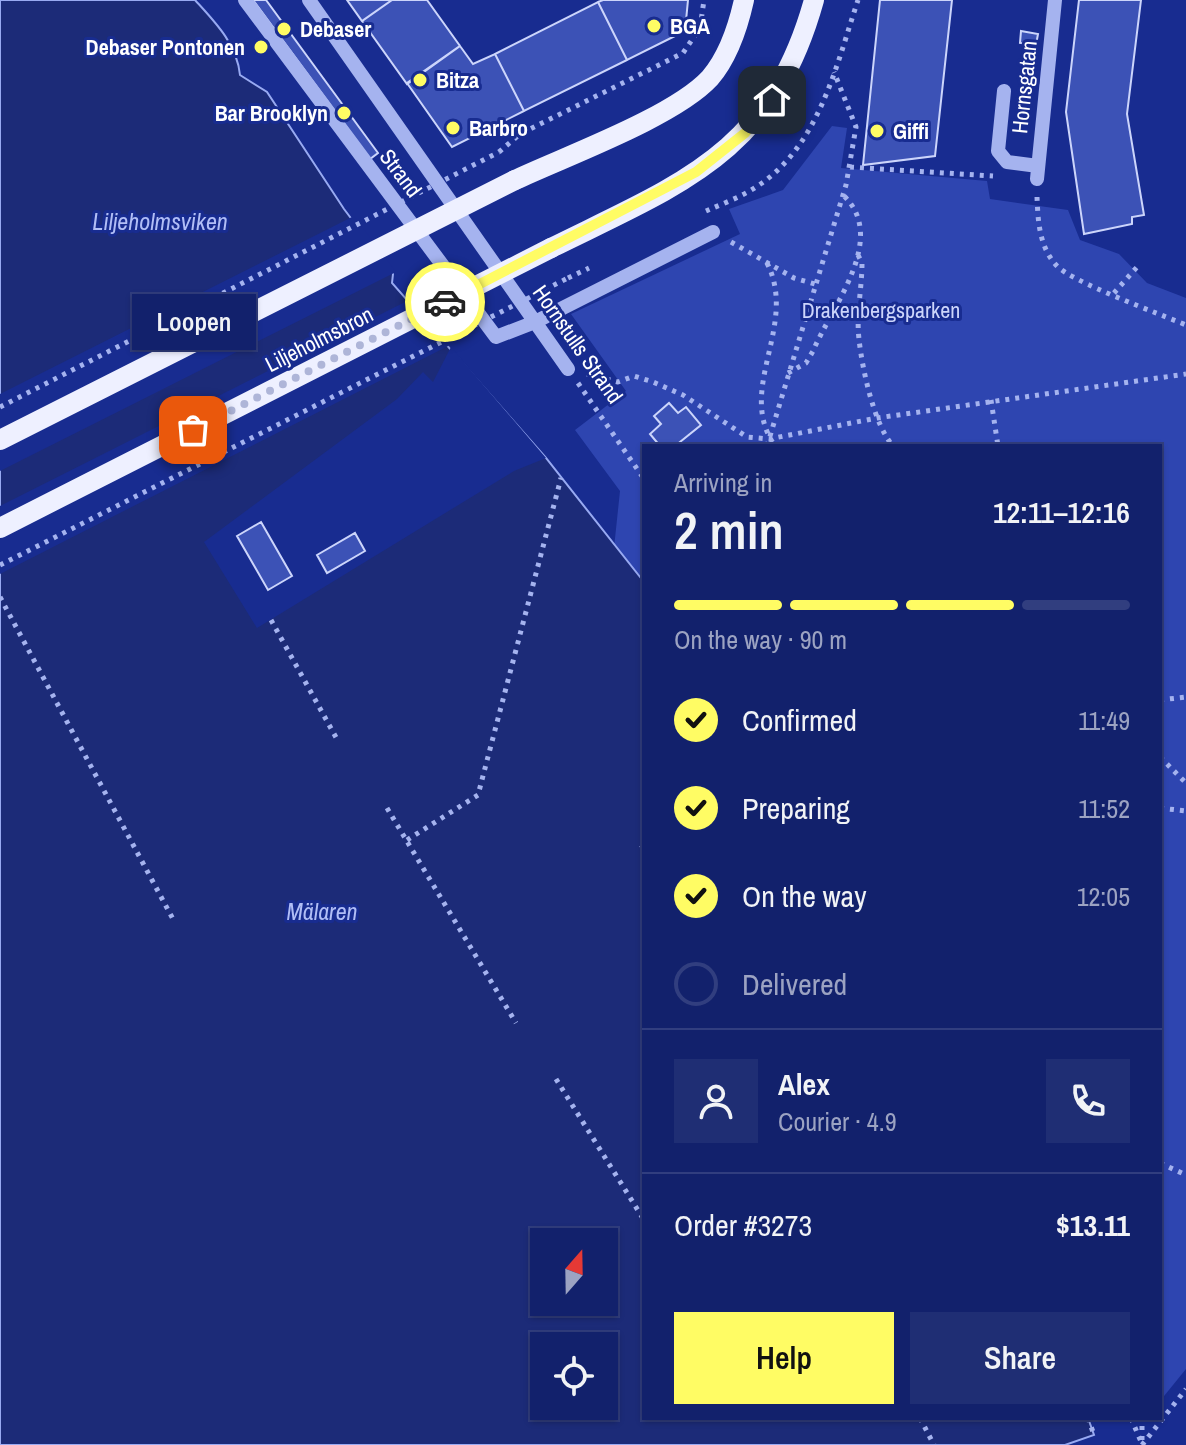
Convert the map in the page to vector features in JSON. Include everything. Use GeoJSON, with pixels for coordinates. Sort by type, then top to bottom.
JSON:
{"type":"FeatureCollection","features":[{"type":"Feature","properties":{"kind":"main road"},"geometry":{"type":"LineString","coordinates":[[0,440],[515,180],[668,109],[710,77],[725,55],[744,0]]}},
{"type":"Feature","properties":{"kind":"main road","name":"Liljeholmsbron"},"geometry":{"type":"LineString","coordinates":[[0,528],[696,172],[723,154],[772,100],[793,61],[814,0]]}},
{"type":"Feature","properties":{"kind":"street","name":"Strand"},"geometry":{"type":"LineString","coordinates":[[245,0],[496,337],[535,322]]}},
{"type":"Feature","properties":{"kind":"street","name":"Hornstulls Strand"},"geometry":{"type":"LineString","coordinates":[[309,0],[568,369]]}},
{"type":"Feature","properties":{"kind":"street","name":"Hornsgatan"},"geometry":{"type":"LineString","coordinates":[[1037,172],[1055,0]]}},
{"type":"Feature","properties":{"kind":"street"},"geometry":{"type":"LineString","coordinates":[[1004,91],[998,151],[1007,162],[1037,172]]}},
{"type":"Feature","properties":{"kind":"street"},"geometry":{"type":"LineString","coordinates":[[535,322],[713,232]]}},
{"type":"Feature","properties":{"kind":"path"},"geometry":{"type":"LineString","coordinates":[[0,407],[499,152],[520,134],[683,53],[700,28],[704,0]]}},
{"type":"Feature","properties":{"kind":"path"},"geometry":{"type":"LineString","coordinates":[[756,187],[779,170],[803,139],[822,105],[858,0]]}},
{"type":"Feature","properties":{"kind":"path"},"geometry":{"type":"LineString","coordinates":[[768,444],[850,167],[856,127],[834,72]]}},
{"type":"Feature","properties":{"kind":"path"},"geometry":{"type":"LineString","coordinates":[[850,167],[1037,172],[1038,232],[1056,266],[1186,325]]}},
{"type":"Feature","properties":{"kind":"path"},"geometry":{"type":"LineString","coordinates":[[788,373],[806,363],[858,254],[861,223],[856,208],[843,195]]}},
{"type":"Feature","properties":{"kind":"path"},"geometry":{"type":"LineString","coordinates":[[713,232],[794,278],[815,284]]}},
{"type":"Feature","properties":{"kind":"path"},"geometry":{"type":"LineString","coordinates":[[858,254],[862,263],[859,339],[877,418],[891,444]]}},
{"type":"Feature","properties":{"kind":"path"},"geometry":{"type":"LineString","coordinates":[[767,263],[778,288],[779,302],[763,377],[761,411],[773,444]]}},
{"type":"Feature","properties":{"kind":"path"},"geometry":{"type":"LineString","coordinates":[[1114,293],[1137,267]]}},
{"type":"Feature","properties":{"kind":"path"},"geometry":{"type":"LineString","coordinates":[[0,565],[568,278]]}},
{"type":"Feature","properties":{"kind":"path"},"geometry":{"type":"LineString","coordinates":[[568,369],[618,382],[634,376],[653,382],[683,395],[747,437],[769,439],[991,400],[1186,374]]}},
{"type":"Feature","properties":{"kind":"path","name":"Hornstulls Strand"},"geometry":{"type":"LineString","coordinates":[[568,369],[642,476]]}},
{"type":"Feature","properties":{"kind":"path"},"geometry":{"type":"LineString","coordinates":[[991,400],[998,444]]}},
{"type":"Feature","properties":{"kind":"path"},"geometry":{"type":"LineString","coordinates":[[407,840],[478,795],[561,478]]}},
{"type":"Feature","properties":{"kind":"path"},"geometry":{"type":"LineString","coordinates":[[0,597],[174,921]]}},
{"type":"Feature","properties":{"kind":"path"},"geometry":{"type":"LineString","coordinates":[[271,620],[338,741]]}},
{"type":"Feature","properties":{"kind":"path"},"geometry":{"type":"LineString","coordinates":[[1162,700],[1186,697]]}},
{"type":"Feature","properties":{"kind":"path"},"geometry":{"type":"LineString","coordinates":[[1162,759],[1186,783]]}},
{"type":"Feature","properties":{"kind":"path"},"geometry":{"type":"LineString","coordinates":[[387,808],[516,1023]]}},
{"type":"Feature","properties":{"kind":"path"},"geometry":{"type":"LineString","coordinates":[[1162,808],[1186,811]]}},
{"type":"Feature","properties":{"kind":"path"},"geometry":{"type":"LineString","coordinates":[[556,1079],[642,1217]]}},
{"type":"Feature","properties":{"kind":"path"},"geometry":{"type":"LineString","coordinates":[[1162,1164],[1186,1175]]}},
{"type":"Feature","properties":{"kind":"path"},"geometry":{"type":"LineString","coordinates":[[1162,1420],[1186,1389]]}},
{"type":"Feature","properties":{"kind":"path"},"geometry":{"type":"LineString","coordinates":[[921,1420],[934,1445]]}},
{"type":"Feature","properties":{"kind":"path"},"geometry":{"type":"LineString","coordinates":[[1089,1420],[1094,1435]]}},
{"type":"Feature","properties":{"kind":"path"},"geometry":{"type":"LineString","coordinates":[[1132,1420],[1142,1445]]}},
{"type":"Feature","properties":{"kind":"path"},"geometry":{"type":"LineString","coordinates":[[1142,1420],[1142,1445]]}},
{"type":"Feature","properties":{"kind":"path"},"geometry":{"type":"LineString","coordinates":[[1142,1445],[1162,1420]]}},
{"type":"Feature","properties":{"kind":"green space","name":"Drakenbergsparken"},"geometry":{"type":"Polygon","coordinates":[[[832,126],[847,128],[841,168],[987,181],[990,199],[1068,210],[1080,240],[1119,254],[1147,283],[1186,298],[1186,1369],[1162,1399],[1162,444],[642,444],[642,580],[614,548],[620,491],[575,430],[626,391],[571,314],[740,234],[729,209],[783,190],[832,126]]]}},
{"type":"Feature","properties":{"kind":"water","name":"Mälaren"},"geometry":{"type":"Polygon","coordinates":[[[0,0],[195,0],[230,43],[240,75],[267,92],[344,209],[393,274],[392,283],[546,458],[642,579],[642,1420],[1089,1420],[1094,1435],[1065,1445],[0,1445],[0,0]]]}},
{"type":"Feature","properties":{"kind":"pier"},"geometry":{"type":"Polygon","coordinates":[[[354,216],[396,272],[0,471],[0,394],[354,216]]]}},
{"type":"Feature","properties":{"kind":"pier"},"geometry":{"type":"Polygon","coordinates":[[[413,298],[454,343],[0,574],[0,506],[413,298]]]}},
{"type":"Feature","properties":{"kind":"pier"},"geometry":{"type":"Polygon","coordinates":[[[451,347],[546,458],[514,471],[257,628],[204,542],[397,399],[423,372],[433,382],[451,347]]]}},
{"type":"Feature","properties":{"kind":"building"},"geometry":{"type":"Polygon","coordinates":[[[253,0],[266,0],[378,153],[370,159],[253,0]]]}},
{"type":"Feature","properties":{"kind":"building"},"geometry":{"type":"Polygon","coordinates":[[[347,0],[392,0],[362,21],[347,0]]]}},
{"type":"Feature","properties":{"kind":"building"},"geometry":{"type":"Polygon","coordinates":[[[392,0],[427,0],[460,46],[407,84],[362,21],[392,0]]]}},
{"type":"Feature","properties":{"kind":"building"},"geometry":{"type":"Polygon","coordinates":[[[688,0],[685,31],[627,60],[598,2],[688,0]]]}},
{"type":"Feature","properties":{"kind":"building"},"geometry":{"type":"Polygon","coordinates":[[[880,0],[952,0],[935,156],[863,165],[880,0]]]}},
{"type":"Feature","properties":{"kind":"building"},"geometry":{"type":"Polygon","coordinates":[[[1079,0],[1141,0],[1127,114],[1144,215],[1132,217],[1132,224],[1084,234],[1066,112],[1079,0]]]}},
{"type":"Feature","properties":{"kind":"building"},"geometry":{"type":"Polygon","coordinates":[[[598,2],[627,60],[524,111],[495,54],[598,2]]]}},
{"type":"Feature","properties":{"kind":"building"},"geometry":{"type":"Polygon","coordinates":[[[1021,31],[1038,34],[1036,45],[1020,43],[1021,31]]]}},
{"type":"Feature","properties":{"kind":"building"},"geometry":{"type":"Polygon","coordinates":[[[460,46],[473,64],[495,54],[524,111],[452,147],[407,83],[460,46]]]}},
{"type":"Feature","properties":{"kind":"building"},"geometry":{"type":"Polygon","coordinates":[[[669,403],[678,413],[686,407],[701,425],[677,444],[658,444],[650,434],[661,424],[654,416],[669,403]]]}},
{"type":"Feature","properties":{"kind":"building"},"geometry":{"type":"Polygon","coordinates":[[[261,522],[292,576],[268,590],[237,536],[261,522]]]}},
{"type":"Feature","properties":{"kind":"building"},"geometry":{"type":"Polygon","coordinates":[[[355,533],[365,551],[327,573],[317,555],[355,533]]]}},
{"type":"Feature","properties":{"kind":"way so far"},"geometry":{"type":"LineString","coordinates":[[193,430],[445,302]]}},
{"type":"Feature","properties":{"kind":"place","name":"BGA"},"geometry":{"type":"Point","coordinates":[654,26]}},
{"type":"Feature","properties":{"kind":"place","name":"Debaser"},"geometry":{"type":"Point","coordinates":[284,29]}},
{"type":"Feature","properties":{"kind":"place","name":"Debaser Pontonen"},"geometry":{"type":"Point","coordinates":[261,47]}},
{"type":"Feature","properties":{"kind":"place","name":"Bitza"},"geometry":{"type":"Point","coordinates":[420,80]}},
{"type":"Feature","properties":{"kind":"place","name":"Bar Brooklyn"},"geometry":{"type":"Point","coordinates":[344,113]}},
{"type":"Feature","properties":{"kind":"place","name":"Barbro"},"geometry":{"type":"Point","coordinates":[453,128]}},
{"type":"Feature","properties":{"kind":"place","name":"Giffi"},"geometry":{"type":"Point","coordinates":[877,131]}},
{"type":"Feature","properties":{"kind":"place","name":"Loopen"},"geometry":{"type":"Point","coordinates":[193,430]}},
{"type":"Feature","properties":{"kind":"route"},"geometry":{"type":"LineString","coordinates":[[445,302],[696,172],[723,154],[772,100]]}},
{"type":"Feature","properties":{"kind":"water label","name":"Liljeholmsviken"},"geometry":{"type":"Point","coordinates":[160,222]}}]}
